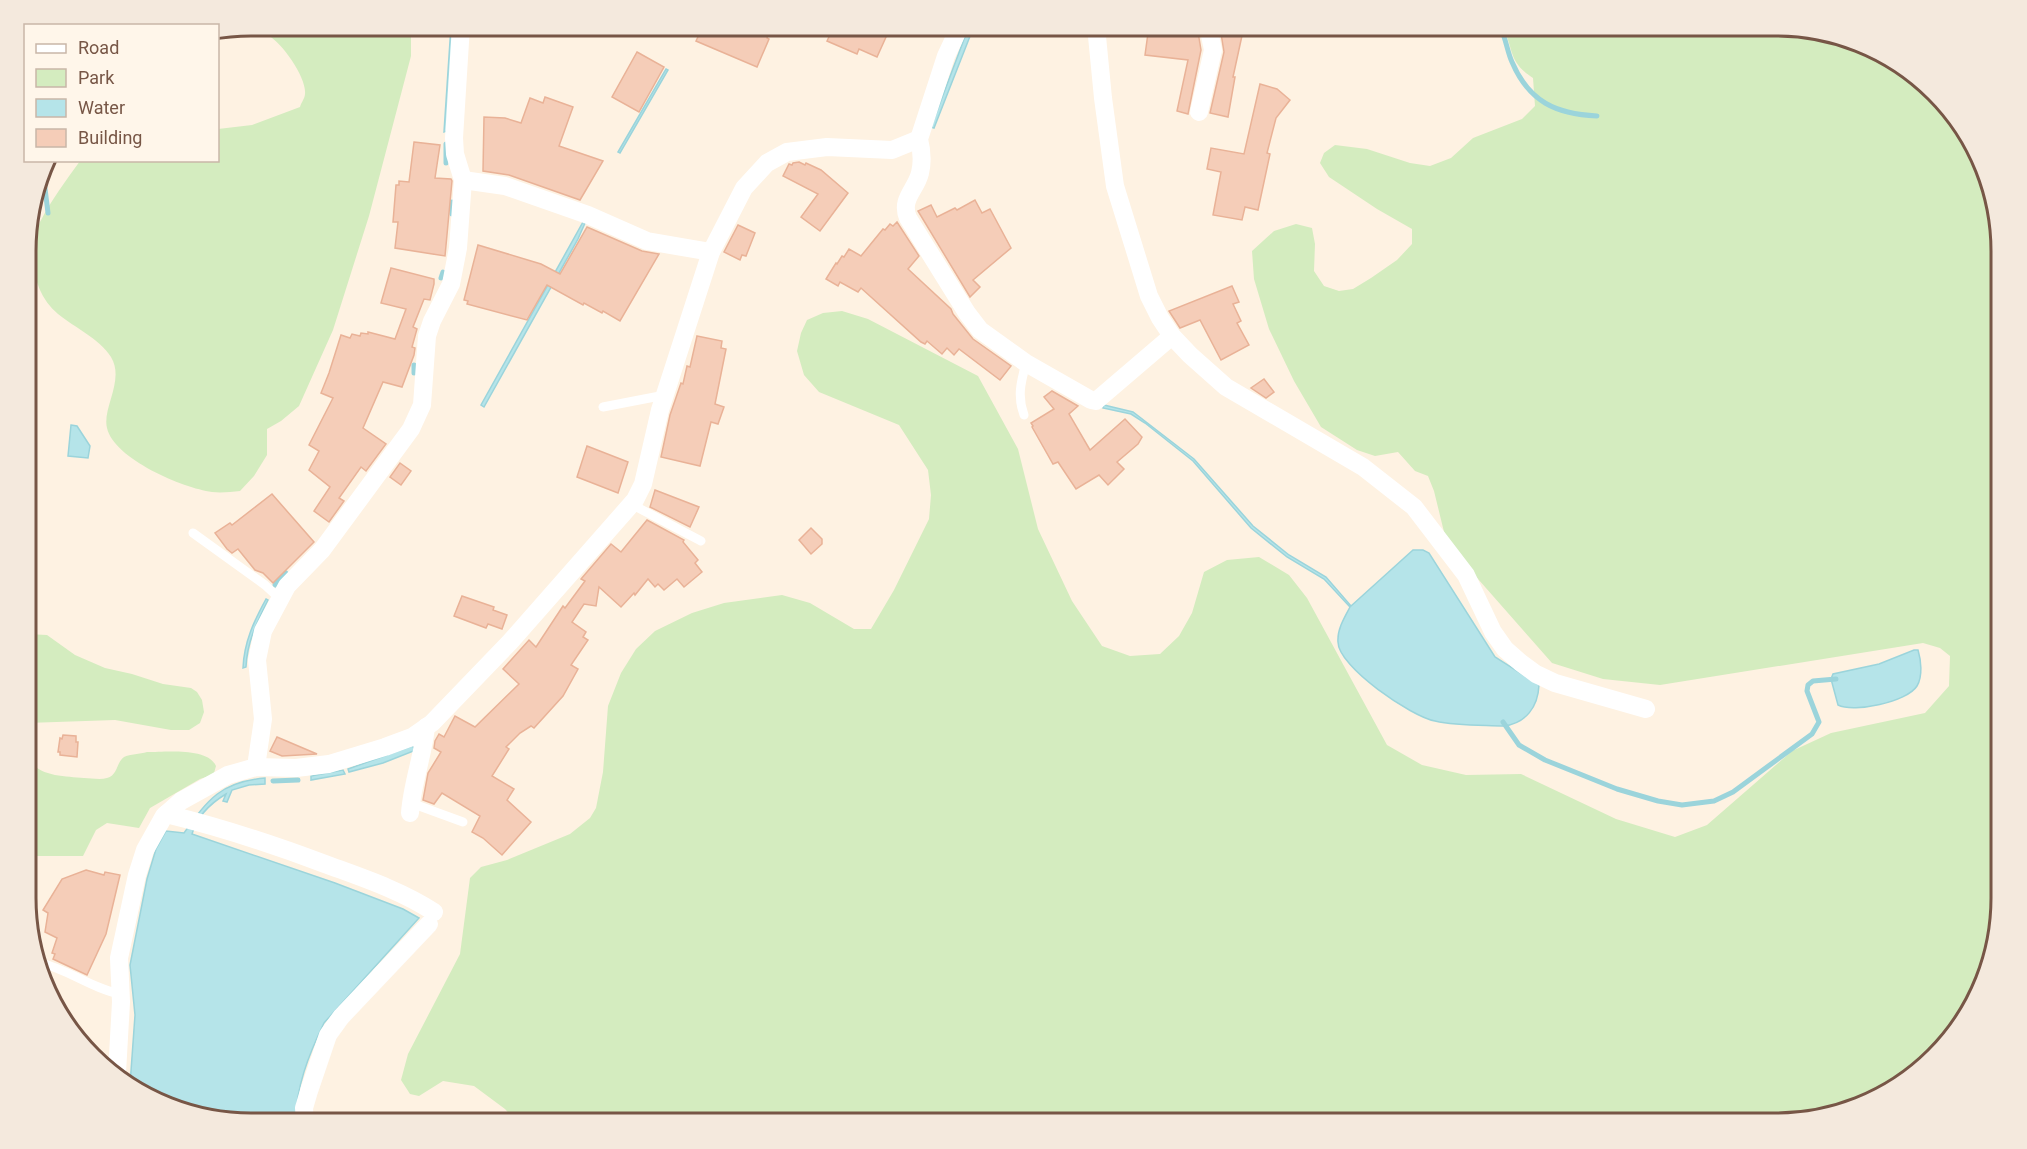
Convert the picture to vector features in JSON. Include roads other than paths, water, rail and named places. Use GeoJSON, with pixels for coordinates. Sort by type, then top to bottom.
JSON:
{"type":"FeatureCollection","features":[{"type":"Feature","properties":{"kind":"street"},"geometry":{"type":"LineString","coordinates":[[256,767],[263,719],[258,678],[259,646],[263,631],[287,586],[322,550],[411,429],[422,405],[424,352],[427,336],[432,321],[444,300],[455,268],[463,180],[455,154],[454,138],[460,36]]}},
{"type":"Feature","properties":{"kind":"street"},"geometry":{"type":"LineString","coordinates":[[955,36],[946,56],[919,139],[922,152],[920,175],[905,206],[908,218],[967,313],[980,330],[1026,363],[1096,401],[1172,336]]}},
{"type":"Feature","properties":{"kind":"street"},"geometry":{"type":"LineString","coordinates":[[1097,36],[1115,186],[1149,296],[1172,336],[1190,356],[1226,387],[1363,467],[1414,507],[1466,575],[1493,632],[1505,649],[1521,663],[1555,683],[1646,709]]}},
{"type":"Feature","properties":{"kind":"street"},"geometry":{"type":"LineString","coordinates":[[1199,112],[1213,50],[1211,36]]}},
{"type":"Feature","properties":{"kind":"street"},"geometry":{"type":"LineString","coordinates":[[118,1066],[121,994],[119,958],[137,875],[145,850],[166,814],[181,801],[228,775],[256,767],[296,768],[329,764],[412,737],[426,727],[510,642],[632,504],[643,484],[665,395],[711,252],[744,188],[775,158],[787,152],[812,147],[892,150],[919,139]]}},
{"type":"Feature","properties":{"kind":"street"},"geometry":{"type":"LineString","coordinates":[[463,180],[505,186],[588,215],[647,241],[711,252]]}},
{"type":"Feature","properties":{"kind":"street"},"geometry":{"type":"LineString","coordinates":[[411,808],[426,727]]}},
{"type":"Feature","properties":{"kind":"street"},"geometry":{"type":"LineString","coordinates":[[166,814],[259,840],[388,887],[416,900],[431,918],[341,1017],[328,1035],[309,1091],[304,1113]]}},
{"type":"Feature","properties":{"kind":"lane"},"geometry":{"type":"LineString","coordinates":[[1024,415],[1019,403],[1026,363]]}},
{"type":"Feature","properties":{"kind":"lane"},"geometry":{"type":"LineString","coordinates":[[603,406],[665,395]]}},
{"type":"Feature","properties":{"kind":"lane"},"geometry":{"type":"LineString","coordinates":[[632,504],[701,541]]}},
{"type":"Feature","properties":{"kind":"lane"},"geometry":{"type":"LineString","coordinates":[[193,533],[249,572],[279,598]]}},
{"type":"Feature","properties":{"kind":"lane"},"geometry":{"type":"LineString","coordinates":[[411,808],[463,822]]}},
{"type":"Feature","properties":{"kind":"lane"},"geometry":{"type":"LineString","coordinates":[[46,965],[97,987],[121,994]]}},
{"type":"Feature","properties":{"kind":"water"},"geometry":{"type":"Polygon","coordinates":[[[450,36],[453,36],[447,131],[444,132],[450,36]]]}},
{"type":"Feature","properties":{"kind":"water"},"geometry":{"type":"Polygon","coordinates":[[[965,36],[970,36],[934,128],[931,127],[965,36]]]}},
{"type":"Feature","properties":{"kind":"water"},"geometry":{"type":"Polygon","coordinates":[[[666,69],[668,70],[620,153],[618,152],[666,69]]]}},
{"type":"Feature","properties":{"kind":"water"},"geometry":{"type":"Polygon","coordinates":[[[583,222],[585,223],[578,239],[484,407],[481,405],[583,222]]]}},
{"type":"Feature","properties":{"kind":"water"},"geometry":{"type":"Polygon","coordinates":[[[1104,405],[1133,412],[1194,459],[1253,526],[1289,555],[1326,577],[1351,606],[1413,550],[1423,550],[1429,553],[1495,657],[1539,685],[1536,700],[1529,713],[1519,721],[1504,726],[1460,725],[1424,717],[1394,701],[1363,677],[1341,652],[1338,642],[1339,633],[1350,607],[1324,579],[1287,557],[1251,528],[1193,461],[1145,423],[1131,414],[1103,408],[1104,405]]]}},
{"type":"Feature","properties":{"kind":"water"},"geometry":{"type":"Polygon","coordinates":[[[71,425],[77,426],[90,446],[88,458],[68,456],[71,425]]]}},
{"type":"Feature","properties":{"kind":"water"},"geometry":{"type":"Polygon","coordinates":[[[266,599],[268,600],[250,641],[246,667],[243,668],[250,632],[266,599]]]}},
{"type":"Feature","properties":{"kind":"water"},"geometry":{"type":"Polygon","coordinates":[[[1918,650],[1921,673],[1917,686],[1911,692],[1892,701],[1867,707],[1838,705],[1831,679],[1833,674],[1879,664],[1918,650]]]}},
{"type":"Feature","properties":{"kind":"water"},"geometry":{"type":"Polygon","coordinates":[[[412,746],[416,750],[383,763],[349,772],[348,769],[412,746]]]}},
{"type":"Feature","properties":{"kind":"water"},"geometry":{"type":"Polygon","coordinates":[[[343,770],[345,774],[311,780],[311,776],[343,770]]]}},
{"type":"Feature","properties":{"kind":"water"},"geometry":{"type":"Polygon","coordinates":[[[265,778],[265,784],[249,785],[232,790],[227,802],[223,801],[226,794],[205,811],[192,834],[335,883],[403,909],[419,918],[324,1023],[304,1072],[296,1113],[237,1113],[209,1109],[169,1097],[131,1076],[135,1015],[130,965],[147,879],[156,849],[166,831],[184,833],[217,794],[226,788],[265,778]]]}},
{"type":"Feature","properties":{"kind":"waterway"},"geometry":{"type":"LineString","coordinates":[[1503,36],[1510,58],[1519,76],[1536,96],[1557,109],[1597,116]]}},
{"type":"Feature","properties":{"kind":"waterway"},"geometry":{"type":"LineString","coordinates":[[446,144],[446,163]]}},
{"type":"Feature","properties":{"kind":"waterway"},"geometry":{"type":"LineString","coordinates":[[45,189],[48,213]]}},
{"type":"Feature","properties":{"kind":"waterway"},"geometry":{"type":"LineString","coordinates":[[452,202],[452,214]]}},
{"type":"Feature","properties":{"kind":"waterway"},"geometry":{"type":"LineString","coordinates":[[441,278],[443,272]]}},
{"type":"Feature","properties":{"kind":"waterway"},"geometry":{"type":"LineString","coordinates":[[414,365],[414,373]]}},
{"type":"Feature","properties":{"kind":"waterway"},"geometry":{"type":"LineString","coordinates":[[275,585],[286,573]]}},
{"type":"Feature","properties":{"kind":"waterway"},"geometry":{"type":"LineString","coordinates":[[1503,722],[1519,745],[1545,760],[1617,789],[1658,801],[1682,805],[1714,801],[1733,792],[1812,734],[1819,722],[1807,691],[1808,685],[1813,681],[1836,679]]}},
{"type":"Feature","properties":{"kind":"waterway"},"geometry":{"type":"LineString","coordinates":[[273,781],[298,780]]}}]}
